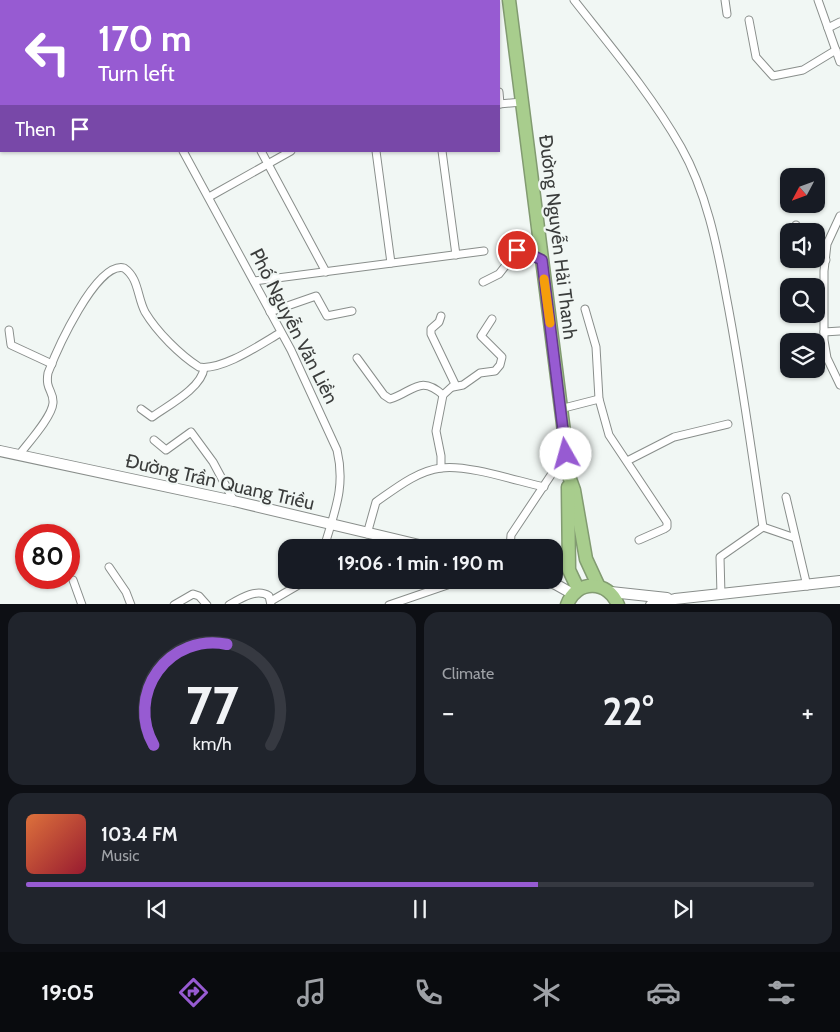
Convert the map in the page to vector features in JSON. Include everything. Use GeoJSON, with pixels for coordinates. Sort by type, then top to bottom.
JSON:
{"type":"FeatureCollection","features":[{"type":"Feature","properties":{"kind":"highway","name":"Đường Nguyễn Hải Thanh"},"geometry":{"type":"LineString","coordinates":[[509,0],[566,454],[586,559],[598,585]]}},
{"type":"Feature","properties":{"kind":"highway","name":"Đường Nguyễn Hải Thanh"},"geometry":{"type":"LineString","coordinates":[[570,479],[567,492],[569,570],[573,596]]}},
{"type":"Feature","properties":{"kind":"highway"},"geometry":{"type":"LineString","coordinates":[[573,596],[598,585],[611,592],[618,604]]}},
{"type":"Feature","properties":{"kind":"main road","name":"Đường Trần Quang Triều"},"geometry":{"type":"LineString","coordinates":[[0,451],[234,501],[390,539]]}},
{"type":"Feature","properties":{"kind":"main road"},"geometry":{"type":"LineString","coordinates":[[655,604],[675,600],[840,581]]}},
{"type":"Feature","properties":{"kind":"main road"},"geometry":{"type":"LineString","coordinates":[[562,589],[573,596]]}},
{"type":"Feature","properties":{"kind":"main road"},"geometry":{"type":"LineString","coordinates":[[611,592],[675,600]]}},
{"type":"Feature","properties":{"kind":"street"},"geometry":{"type":"LineString","coordinates":[[574,0],[640,86],[681,147],[699,185],[720,265],[732,324],[763,527]]}},
{"type":"Feature","properties":{"kind":"street"},"geometry":{"type":"LineString","coordinates":[[725,0],[727,14]]}},
{"type":"Feature","properties":{"kind":"street"},"geometry":{"type":"LineString","coordinates":[[818,0],[840,62]]}},
{"type":"Feature","properties":{"kind":"street"},"geometry":{"type":"LineString","coordinates":[[749,20],[756,57],[773,76],[803,70],[836,50]]}},
{"type":"Feature","properties":{"kind":"street"},"geometry":{"type":"LineString","coordinates":[[828,28],[840,22]]}},
{"type":"Feature","properties":{"kind":"street"},"geometry":{"type":"LineString","coordinates":[[500,104],[522,102]]}},
{"type":"Feature","properties":{"kind":"street","name":"Phố Nguyễn Văn Liền"},"geometry":{"type":"LineString","coordinates":[[184,152],[270,312],[337,450],[341,483],[326,539]]}},
{"type":"Feature","properties":{"kind":"street"},"geometry":{"type":"LineString","coordinates":[[261,152],[326,272]]}},
{"type":"Feature","properties":{"kind":"street"},"geometry":{"type":"LineString","coordinates":[[209,197],[289,152]]}},
{"type":"Feature","properties":{"kind":"street"},"geometry":{"type":"LineString","coordinates":[[376,152],[391,263]]}},
{"type":"Feature","properties":{"kind":"street"},"geometry":{"type":"LineString","coordinates":[[442,152],[456,255]]}},
{"type":"Feature","properties":{"kind":"street"},"geometry":{"type":"LineString","coordinates":[[840,216],[827,244],[824,332],[827,358],[840,385]]}},
{"type":"Feature","properties":{"kind":"street"},"geometry":{"type":"LineString","coordinates":[[482,282],[499,274],[517,250],[542,260]]}},
{"type":"Feature","properties":{"kind":"street"},"geometry":{"type":"LineString","coordinates":[[254,281],[484,251]]}},
{"type":"Feature","properties":{"kind":"street"},"geometry":{"type":"LineString","coordinates":[[20,455],[52,407],[52,395],[46,384],[52,364],[77,312],[106,274],[119,267],[128,271],[134,279],[140,303],[154,324],[192,363],[204,368],[228,360],[280,333]]}},
{"type":"Feature","properties":{"kind":"street"},"geometry":{"type":"LineString","coordinates":[[270,312],[316,296],[327,316],[352,311]]}},
{"type":"Feature","properties":{"kind":"street"},"geometry":{"type":"LineString","coordinates":[[584,309],[596,347],[600,399],[609,435],[668,525],[664,529],[639,540]]}},
{"type":"Feature","properties":{"kind":"street"},"geometry":{"type":"LineString","coordinates":[[441,316],[439,322],[432,327],[431,334],[454,381],[453,387]]}},
{"type":"Feature","properties":{"kind":"street"},"geometry":{"type":"LineString","coordinates":[[441,468],[441,456],[436,431],[443,395],[453,387],[463,385],[480,373],[495,371],[500,365],[502,356],[481,336],[492,319]]}},
{"type":"Feature","properties":{"kind":"street"},"geometry":{"type":"LineString","coordinates":[[9,330],[11,345],[52,364]]}},
{"type":"Feature","properties":{"kind":"street"},"geometry":{"type":"LineString","coordinates":[[824,332],[840,331]]}},
{"type":"Feature","properties":{"kind":"street"},"geometry":{"type":"LineString","coordinates":[[357,358],[384,395],[390,399],[420,385],[435,388],[443,395]]}},
{"type":"Feature","properties":{"kind":"street"},"geometry":{"type":"LineString","coordinates":[[141,409],[152,417],[192,387],[200,379],[204,368]]}},
{"type":"Feature","properties":{"kind":"street"},"geometry":{"type":"LineString","coordinates":[[560,409],[600,399]]}},
{"type":"Feature","properties":{"kind":"street"},"geometry":{"type":"LineString","coordinates":[[627,461],[674,437],[728,424]]}},
{"type":"Feature","properties":{"kind":"street"},"geometry":{"type":"LineString","coordinates":[[154,440],[166,450],[191,432],[213,462],[234,501]]}},
{"type":"Feature","properties":{"kind":"street"},"geometry":{"type":"LineString","coordinates":[[511,539],[511,535],[566,454]]}},
{"type":"Feature","properties":{"kind":"street"},"geometry":{"type":"LineString","coordinates":[[367,534],[376,502],[412,478],[441,468],[458,468],[544,487]]}},
{"type":"Feature","properties":{"kind":"street"},"geometry":{"type":"LineString","coordinates":[[786,497],[807,586]]}},
{"type":"Feature","properties":{"kind":"street"},"geometry":{"type":"LineString","coordinates":[[763,527],[795,538]]}},
{"type":"Feature","properties":{"kind":"street"},"geometry":{"type":"LineString","coordinates":[[721,595],[720,557],[763,527]]}},
{"type":"Feature","properties":{"kind":"street"},"geometry":{"type":"LineString","coordinates":[[109,567],[126,592],[130,604]]}},
{"type":"Feature","properties":{"kind":"street"},"geometry":{"type":"LineString","coordinates":[[76,589],[82,604]]}},
{"type":"Feature","properties":{"kind":"street"},"geometry":{"type":"LineString","coordinates":[[229,604],[255,593],[264,592],[269,596],[271,602],[292,589]]}},
{"type":"Feature","properties":{"kind":"street"},"geometry":{"type":"LineString","coordinates":[[389,604],[435,589]]}},
{"type":"Feature","properties":{"kind":"street"},"geometry":{"type":"LineString","coordinates":[[174,604],[193,594],[199,596],[208,604]]}},
{"type":"Feature","properties":{"kind":"slow traffic"},"geometry":{"type":"LineString","coordinates":[[544,279],[550,323]]}},
{"type":"Feature","properties":{"kind":"route"},"geometry":{"type":"LineString","coordinates":[[517,250],[542,260],[566,454]]}}]}
